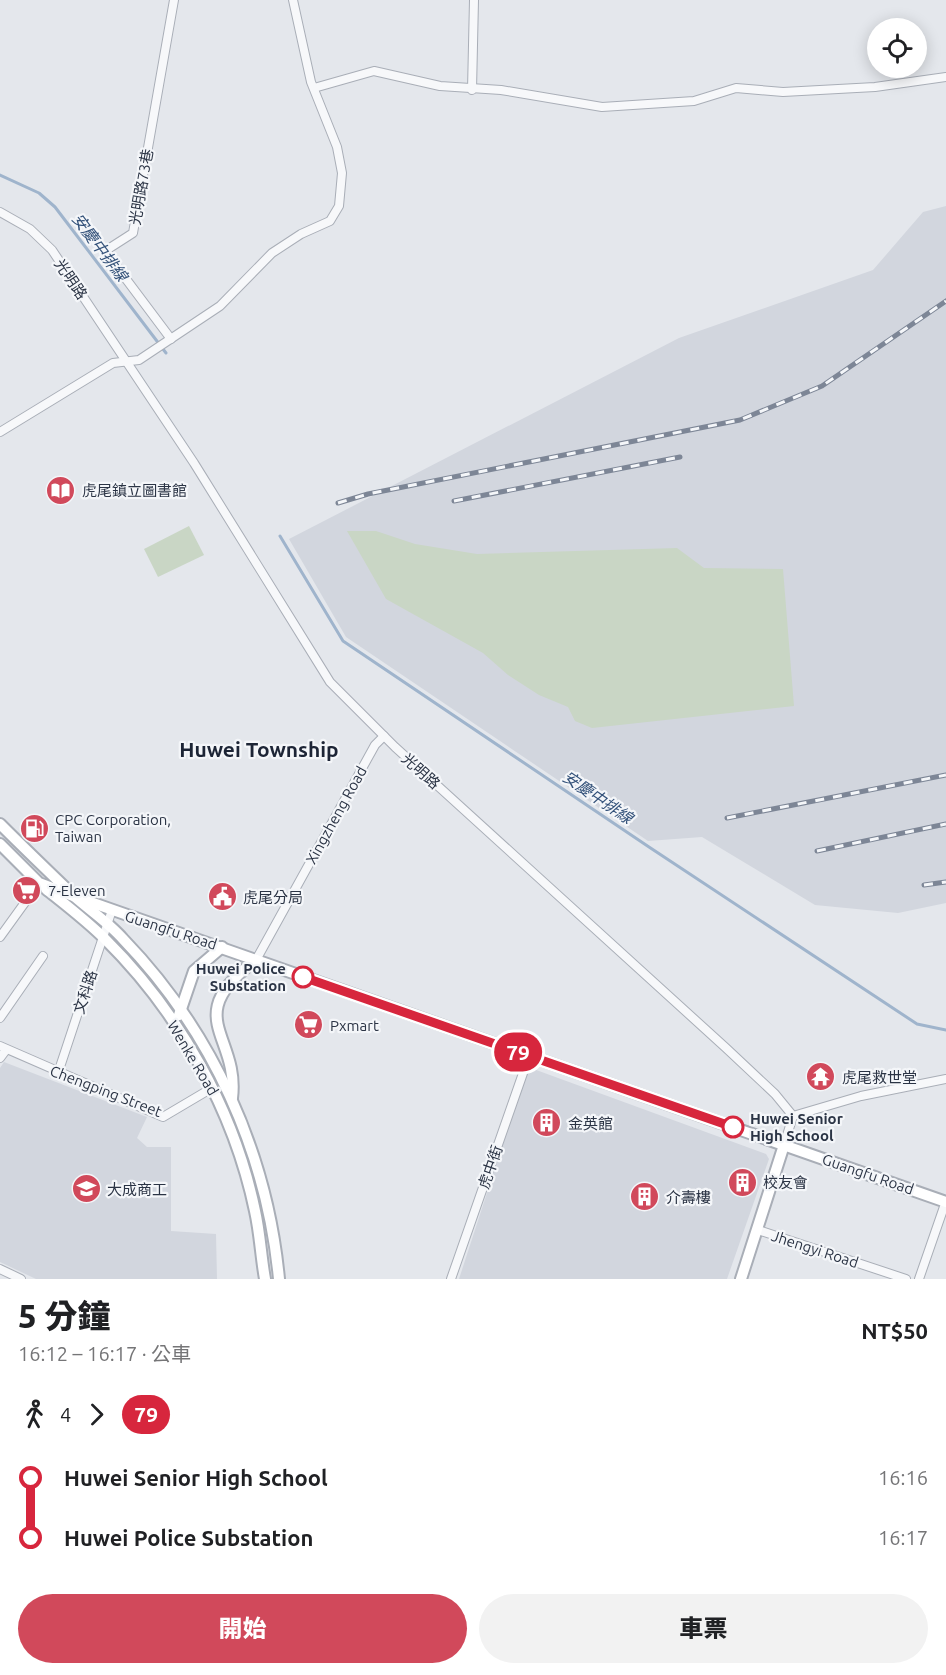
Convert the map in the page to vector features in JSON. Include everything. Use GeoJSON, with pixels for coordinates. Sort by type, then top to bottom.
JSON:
{"type":"FeatureCollection","features":[{"type":"Feature","properties":{"kind":"main road","name":"Guangfu Road"},"geometry":{"type":"LineString","coordinates":[[0,824],[76,897]]}},
{"type":"Feature","properties":{"kind":"main road","name":"Guangfu Road"},"geometry":{"type":"LineString","coordinates":[[0,844],[39,883],[946,1202]]}},
{"type":"Feature","properties":{"kind":"main road","name":"Wenke Road"},"geometry":{"type":"LineString","coordinates":[[39,883],[103,938],[145,985],[175,1025],[212,1088],[233,1138],[250,1192],[265,1279]]}},
{"type":"Feature","properties":{"kind":"main road","name":"Wenke Road"},"geometry":{"type":"LineString","coordinates":[[76,897],[122,938],[182,1009],[232,1099],[247,1136],[267,1200],[279,1279]]}},
{"type":"Feature","properties":{"kind":"main road"},"geometry":{"type":"LineString","coordinates":[[175,1025],[194,971],[222,947]]}},
{"type":"Feature","properties":{"kind":"main road"},"geometry":{"type":"LineString","coordinates":[[232,1099],[235,1081],[219,1035],[217,1011],[222,993],[233,977],[256,960]]}},
{"type":"Feature","properties":{"kind":"main road"},"geometry":{"type":"LineString","coordinates":[[741,1279],[784,1144]]}},
{"type":"Feature","properties":{"kind":"street","name":"光明路73巷"},"geometry":{"type":"LineString","coordinates":[[171,339],[105,251],[133,233],[174,0]]}},
{"type":"Feature","properties":{"kind":"street"},"geometry":{"type":"LineString","coordinates":[[0,432],[113,363],[139,360],[220,306],[272,253],[301,234],[330,221],[339,206],[342,173],[337,147],[314,88],[293,0]]}},
{"type":"Feature","properties":{"kind":"street"},"geometry":{"type":"LineString","coordinates":[[472,90],[474,0]]}},
{"type":"Feature","properties":{"kind":"street"},"geometry":{"type":"LineString","coordinates":[[314,88],[374,71],[440,86],[472,90],[501,90],[602,107],[694,101],[736,88],[794,92],[875,87],[946,77]]}},
{"type":"Feature","properties":{"kind":"street","name":"光明路"},"geometry":{"type":"LineString","coordinates":[[0,212],[30,229],[52,250],[194,463],[330,682],[384,736],[726,1048],[775,1094],[793,1116]]}},
{"type":"Feature","properties":{"kind":"street","name":"Xingzheng Road"},"geometry":{"type":"LineString","coordinates":[[256,960],[375,745],[384,736]]}},
{"type":"Feature","properties":{"kind":"street"},"geometry":{"type":"LineString","coordinates":[[0,938],[39,883]]}},
{"type":"Feature","properties":{"kind":"street","name":"文科路"},"geometry":{"type":"LineString","coordinates":[[58,1073],[112,910]]}},
{"type":"Feature","properties":{"kind":"street"},"geometry":{"type":"LineString","coordinates":[[0,1018],[43,956]]}},
{"type":"Feature","properties":{"kind":"street","name":"Chengping Street"},"geometry":{"type":"LineString","coordinates":[[0,1058],[3,1048],[163,1117],[212,1088]]}},
{"type":"Feature","properties":{"kind":"street","name":"虎中街"},"geometry":{"type":"LineString","coordinates":[[451,1279],[529,1056]]}},
{"type":"Feature","properties":{"kind":"street"},"geometry":{"type":"LineString","coordinates":[[784,1144],[793,1116],[861,1096],[946,1079]]}},
{"type":"Feature","properties":{"kind":"street"},"geometry":{"type":"LineString","coordinates":[[919,1279],[946,1202]]}},
{"type":"Feature","properties":{"kind":"street","name":"Jhengyi Road"},"geometry":{"type":"LineString","coordinates":[[758,1230],[906,1279]]}},
{"type":"Feature","properties":{"kind":"street"},"geometry":{"type":"LineString","coordinates":[[4,1274],[21,1279]]}},
{"type":"Feature","properties":{"kind":"shaded area"},"geometry":{"type":"Polygon","coordinates":[[[946,206],[946,903],[898,913],[815,905],[702,837],[648,841],[346,637],[289,539],[679,338],[873,270],[923,212],[946,206]]]}},
{"type":"Feature","properties":{"kind":"shaded area","name":"大成商工"},"geometry":{"type":"Polygon","coordinates":[[[4,1062],[147,1117],[137,1138],[147,1147],[171,1147],[171,1231],[216,1234],[217,1279],[36,1279],[0,1262],[0,1068],[4,1062]]]}},
{"type":"Feature","properties":{"kind":"shaded area","name":"Huwei Senior High School"},"geometry":{"type":"Polygon","coordinates":[[[528,1067],[766,1154],[769,1159],[727,1279],[459,1279],[528,1067]]]}},
{"type":"Feature","properties":{"kind":"green space"},"geometry":{"type":"Polygon","coordinates":[[[189,526],[204,555],[158,577],[144,549],[189,526]]]}},
{"type":"Feature","properties":{"kind":"green space"},"geometry":{"type":"Polygon","coordinates":[[[347,531],[376,531],[415,544],[477,554],[677,548],[704,568],[783,569],[794,706],[592,728],[575,721],[568,707],[539,695],[508,675],[483,653],[386,599],[347,531]]]}},
{"type":"Feature","properties":{"kind":"waterway","name":"安慶中排線"},"geometry":{"type":"LineString","coordinates":[[0,175],[39,193],[55,207],[166,353]]}},
{"type":"Feature","properties":{"kind":"waterway","name":"安慶中排線"},"geometry":{"type":"LineString","coordinates":[[280,536],[343,641],[917,1024],[946,1030]]}},
{"type":"Feature","properties":{"kind":"railway"},"geometry":{"type":"LineString","coordinates":[[338,503],[368,494],[740,420],[822,386],[946,301]]}},
{"type":"Feature","properties":{"kind":"railway"},"geometry":{"type":"LineString","coordinates":[[454,501],[680,457]]}},
{"type":"Feature","properties":{"kind":"railway"},"geometry":{"type":"LineString","coordinates":[[727,818],[946,775]]}},
{"type":"Feature","properties":{"kind":"railway"},"geometry":{"type":"LineString","coordinates":[[817,851],[946,824]]}},
{"type":"Feature","properties":{"kind":"railway"},"geometry":{"type":"LineString","coordinates":[[924,885],[946,882]]}},
{"type":"Feature","properties":{"kind":"bus line","name":"79"},"geometry":{"type":"LineString","coordinates":[[303,977],[733,1127]]}},
{"type":"Feature","properties":{"kind":"place","name":"虎尾鎮立圖書館"},"geometry":{"type":"Point","coordinates":[61,490]}},
{"type":"Feature","properties":{"kind":"place","name":"CPC Corporation, Taiwan"},"geometry":{"type":"Point","coordinates":[34,828]}},
{"type":"Feature","properties":{"kind":"place","name":"7-Eleven"},"geometry":{"type":"Point","coordinates":[27,890]}},
{"type":"Feature","properties":{"kind":"place","name":"虎尾分局"},"geometry":{"type":"Point","coordinates":[222,897]}},
{"type":"Feature","properties":{"kind":"place","name":"Huwei Police Substation"},"geometry":{"type":"Point","coordinates":[303,977]}},
{"type":"Feature","properties":{"kind":"place","name":"Pxmart"},"geometry":{"type":"Point","coordinates":[309,1025]}},
{"type":"Feature","properties":{"kind":"place","name":"虎尾救世堂"},"geometry":{"type":"Point","coordinates":[821,1077]}},
{"type":"Feature","properties":{"kind":"place","name":"金英館"},"geometry":{"type":"Point","coordinates":[547,1123]}},
{"type":"Feature","properties":{"kind":"place","name":"Huwei Senior High School"},"geometry":{"type":"Point","coordinates":[733,1127]}},
{"type":"Feature","properties":{"kind":"place","name":"校友會"},"geometry":{"type":"Point","coordinates":[742,1182]}},
{"type":"Feature","properties":{"kind":"place","name":"大成商工"},"geometry":{"type":"Point","coordinates":[86,1189]}},
{"type":"Feature","properties":{"kind":"place","name":"介壽樓"},"geometry":{"type":"Point","coordinates":[645,1197]}},
{"type":"Feature","properties":{"kind":"district","name":"Huwei Township"},"geometry":{"type":"Point","coordinates":[259,749]}}]}
